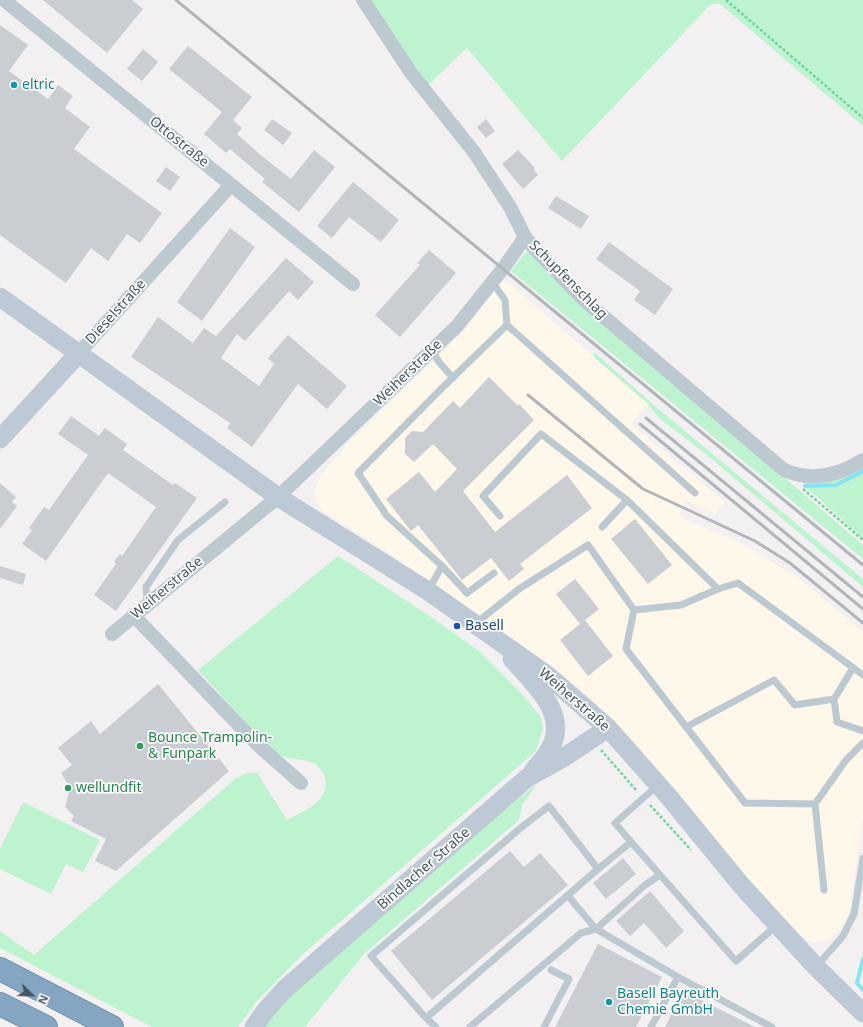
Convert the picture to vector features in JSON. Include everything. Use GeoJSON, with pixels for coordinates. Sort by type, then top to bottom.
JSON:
{"type":"FeatureCollection","features":[{"type":"Feature","properties":{"kind":"highway"},"geometry":{"type":"LineString","coordinates":[[0,969],[112,1027]]}},
{"type":"Feature","properties":{"kind":"highway"},"geometry":{"type":"LineString","coordinates":[[0,1004],[46,1027]]}},
{"type":"Feature","properties":{"kind":"street","name":"Ottostraße"},"geometry":{"type":"LineString","coordinates":[[4,0],[353,284]]}},
{"type":"Feature","properties":{"kind":"street","name":"Schupfenschlag"},"geometry":{"type":"LineString","coordinates":[[363,0],[411,73],[474,152],[510,207],[525,237],[583,299],[769,458],[791,473],[815,477],[832,475],[849,469],[863,460]]}},
{"type":"Feature","properties":{"kind":"street","name":"Dieselstraße"},"geometry":{"type":"LineString","coordinates":[[0,439],[231,185]]}},
{"type":"Feature","properties":{"kind":"street","name":"Weiherstraße"},"geometry":{"type":"LineString","coordinates":[[112,634],[278,497],[432,351],[457,326],[525,237]]}},
{"type":"Feature","properties":{"kind":"street","name":"Weiherstraße"},"geometry":{"type":"LineString","coordinates":[[0,298],[278,497],[428,591],[480,626],[547,675],[608,728],[658,785],[741,885],[816,967],[863,1013]]}},
{"type":"Feature","properties":{"kind":"street"},"geometry":{"type":"LineString","coordinates":[[134,616],[258,746],[301,783]]}},
{"type":"Feature","properties":{"kind":"street"},"geometry":{"type":"LineString","coordinates":[[480,626],[544,694],[552,707],[555,733],[553,742],[549,752],[527,778]]}},
{"type":"Feature","properties":{"kind":"street","name":"Bindlacher Straße"},"geometry":{"type":"LineString","coordinates":[[254,1027],[280,994],[527,778],[564,758],[608,728]]}},
{"type":"Feature","properties":{"kind":"lane"},"geometry":{"type":"LineString","coordinates":[[492,282],[505,300],[507,325],[695,493]]}},
{"type":"Feature","properties":{"kind":"lane"},"geometry":{"type":"LineString","coordinates":[[494,573],[467,594],[442,566],[387,516],[358,473],[507,325]]}},
{"type":"Feature","properties":{"kind":"lane"},"geometry":{"type":"LineString","coordinates":[[432,351],[439,362],[453,378]]}},
{"type":"Feature","properties":{"kind":"lane"},"geometry":{"type":"LineString","coordinates":[[500,516],[483,496],[541,434],[627,500],[718,589]]}},
{"type":"Feature","properties":{"kind":"lane"},"geometry":{"type":"LineString","coordinates":[[602,527],[627,500]]}},
{"type":"Feature","properties":{"kind":"lane"},"geometry":{"type":"LineString","coordinates":[[147,604],[146,588],[178,540],[225,502]]}},
{"type":"Feature","properties":{"kind":"lane"},"geometry":{"type":"LineString","coordinates":[[480,626],[520,589],[588,545],[634,610],[626,649],[745,803],[816,804]]}},
{"type":"Feature","properties":{"kind":"lane"},"geometry":{"type":"LineString","coordinates":[[428,591],[442,566]]}},
{"type":"Feature","properties":{"kind":"lane"},"geometry":{"type":"LineString","coordinates":[[634,610],[681,604],[718,589],[738,583],[863,675]]}},
{"type":"Feature","properties":{"kind":"lane"},"geometry":{"type":"LineString","coordinates":[[853,668],[834,699],[836,722],[863,731]]}},
{"type":"Feature","properties":{"kind":"lane"},"geometry":{"type":"LineString","coordinates":[[686,727],[774,680],[795,706],[834,699]]}},
{"type":"Feature","properties":{"kind":"lane"},"geometry":{"type":"LineString","coordinates":[[824,890],[816,804],[846,760],[863,743]]}},
{"type":"Feature","properties":{"kind":"lane"},"geometry":{"type":"LineString","coordinates":[[658,785],[615,823],[631,842],[736,961],[777,925]]}},
{"type":"Feature","properties":{"kind":"lane"},"geometry":{"type":"LineString","coordinates":[[436,1027],[426,1018],[371,956],[523,826],[549,806],[598,869]]}},
{"type":"Feature","properties":{"kind":"lane"},"geometry":{"type":"LineString","coordinates":[[426,1018],[631,842]]}},
{"type":"Feature","properties":{"kind":"lane"},"geometry":{"type":"LineString","coordinates":[[816,967],[844,936],[854,914],[863,858]]}},
{"type":"Feature","properties":{"kind":"lane"},"geometry":{"type":"LineString","coordinates":[[470,1027],[581,933],[596,930],[645,886],[660,875]]}},
{"type":"Feature","properties":{"kind":"lane"},"geometry":{"type":"LineString","coordinates":[[568,896],[596,930],[678,977],[772,1027]]}},
{"type":"Feature","properties":{"kind":"lane"},"geometry":{"type":"LineString","coordinates":[[544,1027],[569,979],[551,970]]}},
{"type":"Feature","properties":{"kind":"lane"},"geometry":{"type":"LineString","coordinates":[[651,1027],[678,977]]}},
{"type":"Feature","properties":{"kind":"path"},"geometry":{"type":"LineString","coordinates":[[726,0],[863,118]]}},
{"type":"Feature","properties":{"kind":"path"},"geometry":{"type":"LineString","coordinates":[[791,473],[802,488],[863,540]]}},
{"type":"Feature","properties":{"kind":"shaded area"},"geometry":{"type":"Polygon","coordinates":[[[504,279],[648,404],[631,424],[725,502],[715,514],[686,500],[679,517],[739,542],[800,579],[863,632],[863,819],[849,912],[838,932],[830,939],[822,942],[812,942],[797,934],[747,881],[640,748],[585,693],[552,666],[383,549],[322,510],[314,498],[316,486],[326,468],[344,450],[342,449],[463,332],[504,279]]]}},
{"type":"Feature","properties":{"kind":"green space"},"geometry":{"type":"Polygon","coordinates":[[[363,0],[863,0],[863,126],[719,3],[710,5],[562,161],[467,48],[424,89],[363,0]]]}},
{"type":"Feature","properties":{"kind":"green space"},"geometry":{"type":"Polygon","coordinates":[[[526,252],[533,254],[667,377],[863,545],[863,559],[511,271],[526,252]]]}},
{"type":"Feature","properties":{"kind":"green space"},"geometry":{"type":"Polygon","coordinates":[[[594,352],[655,406],[863,579],[863,587],[707,455],[660,419],[648,404],[594,357],[594,352]]]}},
{"type":"Feature","properties":{"kind":"green space"},"geometry":{"type":"Polygon","coordinates":[[[863,465],[863,539],[805,486],[803,482],[863,465]]]}},
{"type":"Feature","properties":{"kind":"green space"},"geometry":{"type":"Polygon","coordinates":[[[338,556],[428,615],[479,651],[521,693],[541,717],[543,729],[536,751],[303,954],[257,1001],[238,1027],[152,1027],[0,948],[0,931],[34,955],[236,778],[248,773],[257,773],[287,820],[308,809],[320,799],[326,786],[325,777],[321,769],[311,762],[287,758],[276,752],[198,670],[338,556]]]}},
{"type":"Feature","properties":{"kind":"green space"},"geometry":{"type":"Polygon","coordinates":[[[537,784],[522,805],[519,820],[364,954],[305,1027],[264,1027],[291,994],[479,830],[537,784]]]}},
{"type":"Feature","properties":{"kind":"green space"},"geometry":{"type":"Polygon","coordinates":[[[23,802],[100,840],[83,872],[66,864],[51,894],[0,869],[0,849],[23,802]]]}},
{"type":"Feature","properties":{"kind":"building"},"geometry":{"type":"Polygon","coordinates":[[[43,0],[132,0],[143,9],[107,53],[43,0]]]}},
{"type":"Feature","properties":{"kind":"building"},"geometry":{"type":"Polygon","coordinates":[[[0,25],[28,45],[9,71],[48,99],[58,85],[73,96],[65,108],[90,127],[74,149],[162,213],[140,243],[127,234],[108,261],[91,248],[66,283],[0,235],[0,25]]]}},
{"type":"Feature","properties":{"kind":"building"},"geometry":{"type":"Polygon","coordinates":[[[188,46],[252,97],[233,120],[242,128],[237,134],[263,157],[291,179],[314,150],[335,167],[299,212],[262,182],[265,179],[230,149],[226,153],[204,134],[222,112],[169,69],[188,46]]]}},
{"type":"Feature","properties":{"kind":"building"},"geometry":{"type":"Polygon","coordinates":[[[143,49],[158,62],[142,81],[127,69],[143,49]]]}},
{"type":"Feature","properties":{"kind":"building"},"geometry":{"type":"Polygon","coordinates":[[[272,119],[292,133],[283,145],[264,130],[272,119]]]}},
{"type":"Feature","properties":{"kind":"building"},"geometry":{"type":"Polygon","coordinates":[[[486,119],[495,131],[486,138],[477,127],[486,119]]]}},
{"type":"Feature","properties":{"kind":"building"},"geometry":{"type":"Polygon","coordinates":[[[518,150],[535,168],[534,170],[538,175],[523,189],[502,164],[518,150]]]}},
{"type":"Feature","properties":{"kind":"building"},"geometry":{"type":"Polygon","coordinates":[[[166,167],[180,177],[170,191],[156,181],[166,167]]]}},
{"type":"Feature","properties":{"kind":"building"},"geometry":{"type":"Polygon","coordinates":[[[353,182],[399,220],[381,242],[349,217],[332,238],[317,226],[353,182]]]}},
{"type":"Feature","properties":{"kind":"building"},"geometry":{"type":"Polygon","coordinates":[[[556,196],[589,216],[581,229],[548,208],[556,196]]]}},
{"type":"Feature","properties":{"kind":"building"},"geometry":{"type":"Polygon","coordinates":[[[230,228],[255,247],[202,321],[177,302],[230,228]]]}},
{"type":"Feature","properties":{"kind":"building"},"geometry":{"type":"Polygon","coordinates":[[[609,242],[673,289],[655,315],[634,300],[640,291],[596,259],[609,242]]]}},
{"type":"Feature","properties":{"kind":"building"},"geometry":{"type":"Polygon","coordinates":[[[429,250],[456,273],[400,337],[375,315],[420,265],[417,263],[429,250]]]}},
{"type":"Feature","properties":{"kind":"building"},"geometry":{"type":"Polygon","coordinates":[[[286,258],[314,282],[298,300],[289,291],[245,341],[237,334],[221,358],[259,386],[274,364],[268,358],[288,335],[347,386],[327,409],[298,384],[252,447],[227,428],[230,423],[131,357],[158,317],[193,343],[204,328],[216,336],[286,258]]]}},
{"type":"Feature","properties":{"kind":"building"},"geometry":{"type":"Polygon","coordinates":[[[489,377],[518,406],[519,404],[534,420],[463,491],[495,532],[567,475],[592,508],[520,564],[524,569],[509,581],[491,558],[462,580],[418,525],[411,531],[386,499],[419,472],[435,492],[457,469],[433,444],[414,462],[405,454],[405,438],[412,431],[423,432],[453,401],[460,408],[489,377]]]}},
{"type":"Feature","properties":{"kind":"building"},"geometry":{"type":"Polygon","coordinates":[[[71,416],[99,436],[105,428],[127,444],[123,450],[173,485],[175,483],[197,498],[116,611],[94,595],[116,564],[114,562],[120,554],[122,556],[156,507],[108,473],[46,561],[22,544],[32,530],[29,528],[44,507],[49,510],[88,455],[58,434],[71,416]]]}},
{"type":"Feature","properties":{"kind":"building"},"geometry":{"type":"Polygon","coordinates":[[[0,483],[16,497],[12,502],[17,506],[0,529],[0,483]]]}},
{"type":"Feature","properties":{"kind":"building"},"geometry":{"type":"Polygon","coordinates":[[[635,519],[672,565],[648,584],[611,539],[635,519]]]}},
{"type":"Feature","properties":{"kind":"building"},"geometry":{"type":"Polygon","coordinates":[[[0,566],[26,574],[23,585],[0,578],[0,566]]]}},
{"type":"Feature","properties":{"kind":"building"},"geometry":{"type":"Polygon","coordinates":[[[575,579],[599,609],[585,620],[613,656],[588,676],[560,640],[580,624],[556,594],[575,579]]]}},
{"type":"Feature","properties":{"kind":"building"},"geometry":{"type":"Polygon","coordinates":[[[158,684],[229,771],[116,871],[95,861],[106,839],[71,821],[74,816],[65,807],[70,788],[61,773],[72,765],[58,748],[91,721],[100,734],[158,684]]]}},
{"type":"Feature","properties":{"kind":"building"},"geometry":{"type":"Polygon","coordinates":[[[510,851],[524,867],[540,853],[568,885],[432,1000],[391,951],[510,851]]]}},
{"type":"Feature","properties":{"kind":"building"},"geometry":{"type":"Polygon","coordinates":[[[623,858],[636,874],[606,899],[593,883],[623,858]]]}},
{"type":"Feature","properties":{"kind":"building"},"geometry":{"type":"Polygon","coordinates":[[[650,891],[684,931],[666,948],[644,923],[630,936],[616,921],[650,891]]]}},
{"type":"Feature","properties":{"kind":"building","name":"Basell Bayreuth Chemie GmbH"},"geometry":{"type":"Polygon","coordinates":[[[598,944],[662,977],[636,1027],[555,1027],[598,944]]]}},
{"type":"Feature","properties":{"kind":"building"},"geometry":{"type":"Polygon","coordinates":[[[683,991],[755,1027],[665,1027],[683,991]]]}},
{"type":"Feature","properties":{"kind":"waterway"},"geometry":{"type":"LineString","coordinates":[[805,486],[836,485],[863,471]]}},
{"type":"Feature","properties":{"kind":"waterway"},"geometry":{"type":"LineString","coordinates":[[863,959],[857,983],[863,990]]}},
{"type":"Feature","properties":{"kind":"railway"},"geometry":{"type":"LineString","coordinates":[[176,0],[863,565]]}},
{"type":"Feature","properties":{"kind":"railway"},"geometry":{"type":"LineString","coordinates":[[528,395],[643,489],[755,541],[790,563],[863,623]]}},
{"type":"Feature","properties":{"kind":"railway"},"geometry":{"type":"LineString","coordinates":[[646,418],[863,597]]}},
{"type":"Feature","properties":{"kind":"railway"},"geometry":{"type":"LineString","coordinates":[[640,424],[863,609]]}},
{"type":"Feature","properties":{"kind":"place","name":"eltric"},"geometry":{"type":"Point","coordinates":[14,85]}},
{"type":"Feature","properties":{"kind":"place","name":"Basell"},"geometry":{"type":"Point","coordinates":[457,626]}},
{"type":"Feature","properties":{"kind":"place","name":"Bounce Trampolin- & Funpark"},"geometry":{"type":"Point","coordinates":[140,746]}},
{"type":"Feature","properties":{"kind":"place","name":"wellundfit"},"geometry":{"type":"Point","coordinates":[68,788]}},
{"type":"Feature","properties":{"kind":"place","name":"Basell Bayreuth Chemie GmbH"},"geometry":{"type":"Point","coordinates":[609,1002]}}]}
